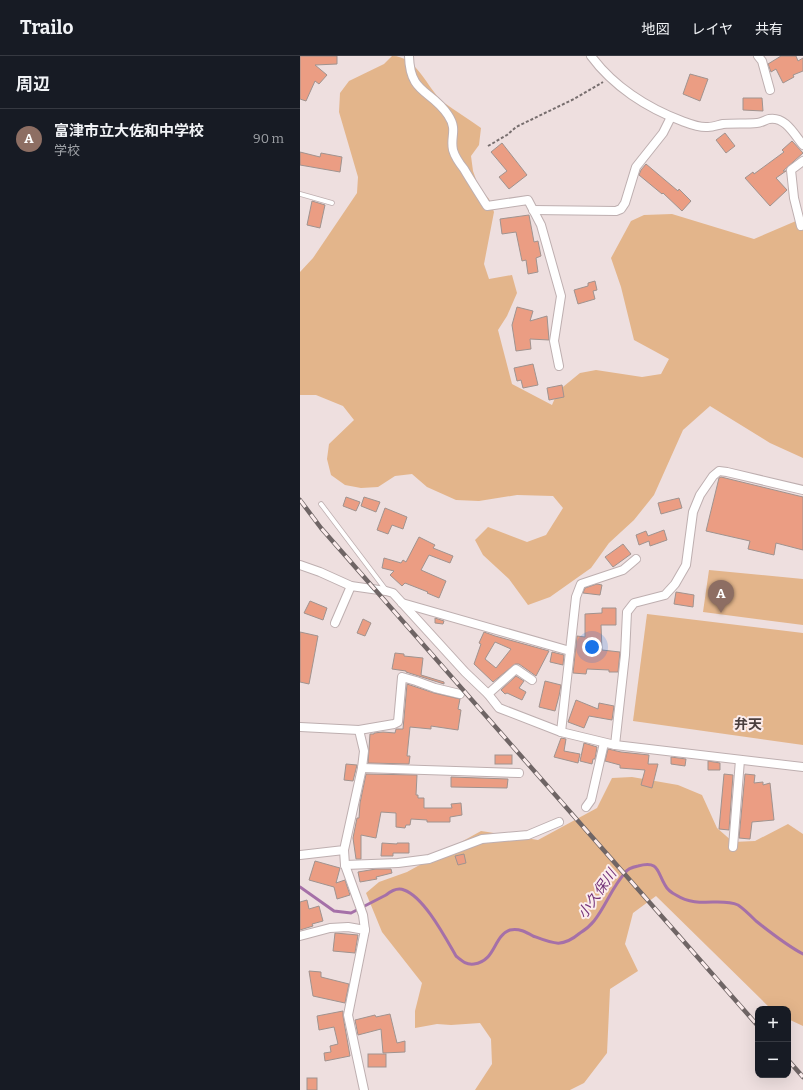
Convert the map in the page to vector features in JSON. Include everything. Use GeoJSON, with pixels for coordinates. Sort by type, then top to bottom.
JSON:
{"type":"FeatureCollection","features":[{"type":"Feature","properties":{"kind":"street"},"geometry":{"type":"LineString","coordinates":[[409,56],[409,69],[412,77],[416,84],[443,109],[448,116],[453,126],[453,150],[487,206],[528,200],[541,226],[561,296],[554,341],[559,366]]}},
{"type":"Feature","properties":{"kind":"street"},"geometry":{"type":"LineString","coordinates":[[591,56],[604,72],[635,96],[671,117],[692,125],[708,127],[722,124],[758,123],[769,119],[777,119],[788,125],[803,145]]}},
{"type":"Feature","properties":{"kind":"street"},"geometry":{"type":"LineString","coordinates":[[758,56],[762,61],[770,90]]}},
{"type":"Feature","properties":{"kind":"street"},"geometry":{"type":"LineString","coordinates":[[532,210],[616,211],[621,209],[625,203],[636,167],[663,133],[671,117]]}},
{"type":"Feature","properties":{"kind":"street"},"geometry":{"type":"LineString","coordinates":[[801,226],[794,198],[791,170],[803,161]]}},
{"type":"Feature","properties":{"kind":"street"},"geometry":{"type":"LineString","coordinates":[[616,745],[625,655],[627,612],[634,603],[665,595],[675,584],[686,565],[692,512],[700,495],[713,476],[719,471],[727,472],[803,490]]}},
{"type":"Feature","properties":{"kind":"street"},"geometry":{"type":"LineString","coordinates":[[561,732],[576,597],[581,584],[623,570],[636,559]]}},
{"type":"Feature","properties":{"kind":"street"},"geometry":{"type":"LineString","coordinates":[[300,566],[320,572],[352,586],[386,591],[393,594],[465,672],[488,694],[498,708],[561,732],[616,745],[803,767]]}},
{"type":"Feature","properties":{"kind":"street"},"geometry":{"type":"LineString","coordinates":[[335,623],[352,586]]}},
{"type":"Feature","properties":{"kind":"street"},"geometry":{"type":"LineString","coordinates":[[402,603],[570,651]]}},
{"type":"Feature","properties":{"kind":"street"},"geometry":{"type":"LineString","coordinates":[[488,694],[516,670],[532,680]]}},
{"type":"Feature","properties":{"kind":"street"},"geometry":{"type":"LineString","coordinates":[[300,727],[359,730],[394,724],[398,722],[402,677],[435,688],[460,694]]}},
{"type":"Feature","properties":{"kind":"street"},"geometry":{"type":"LineString","coordinates":[[359,730],[364,751],[362,768],[344,850],[346,865],[363,915],[365,930],[348,1015],[364,1090]]}},
{"type":"Feature","properties":{"kind":"street"},"geometry":{"type":"LineString","coordinates":[[586,807],[591,800],[604,742]]}},
{"type":"Feature","properties":{"kind":"street"},"geometry":{"type":"LineString","coordinates":[[732,847],[740,760]]}},
{"type":"Feature","properties":{"kind":"street"},"geometry":{"type":"LineString","coordinates":[[362,768],[519,773]]}},
{"type":"Feature","properties":{"kind":"street"},"geometry":{"type":"LineString","coordinates":[[346,865],[398,863],[429,859],[482,840],[528,835],[559,822]]}},
{"type":"Feature","properties":{"kind":"street"},"geometry":{"type":"LineString","coordinates":[[300,856],[344,850]]}},
{"type":"Feature","properties":{"kind":"street"},"geometry":{"type":"LineString","coordinates":[[300,936],[330,928],[348,927],[365,930]]}},
{"type":"Feature","properties":{"kind":"lane"},"geometry":{"type":"LineString","coordinates":[[300,194],[332,203]]}},
{"type":"Feature","properties":{"kind":"lane"},"geometry":{"type":"LineString","coordinates":[[321,504],[386,591]]}},
{"type":"Feature","properties":{"kind":"path"},"geometry":{"type":"LineString","coordinates":[[488,146],[507,135],[516,127],[574,100],[611,77]]}},
{"type":"Feature","properties":{"kind":"shaded area"},"geometry":{"type":"Polygon","coordinates":[[[392,56],[401,57],[408,61],[421,74],[443,102],[481,128],[479,145],[471,156],[473,171],[479,188],[489,199],[494,212],[484,264],[489,279],[512,275],[517,293],[507,316],[498,330],[512,384],[552,405],[558,391],[580,373],[596,370],[642,377],[661,374],[669,359],[634,340],[621,287],[611,258],[631,221],[644,215],[672,214],[754,239],[803,218],[803,458],[770,443],[710,406],[683,430],[654,495],[634,520],[609,543],[591,568],[550,597],[528,605],[509,579],[483,555],[475,540],[488,527],[527,542],[546,535],[563,508],[553,496],[517,495],[479,501],[456,500],[427,487],[412,474],[395,476],[378,487],[361,488],[345,485],[331,475],[327,459],[329,444],[354,420],[343,406],[316,395],[300,395],[300,272],[313,258],[357,193],[358,177],[339,112],[340,93],[349,81],[384,64],[392,56]]]}},
{"type":"Feature","properties":{"kind":"shaded area"},"geometry":{"type":"Polygon","coordinates":[[[709,570],[803,579],[803,625],[703,612],[709,570]]]}},
{"type":"Feature","properties":{"kind":"shaded area"},"geometry":{"type":"Polygon","coordinates":[[[647,614],[803,633],[803,745],[633,721],[647,614]]]}},
{"type":"Feature","properties":{"kind":"shaded area"},"geometry":{"type":"Polygon","coordinates":[[[632,777],[678,785],[702,795],[717,828],[733,842],[755,841],[788,824],[803,834],[803,1026],[791,1020],[791,1006],[768,1006],[656,896],[633,913],[625,944],[638,971],[610,989],[607,1053],[584,1083],[570,1090],[475,1090],[492,1064],[491,1039],[480,1023],[451,1025],[437,1024],[415,1028],[415,1011],[422,983],[382,932],[366,893],[379,882],[407,872],[481,831],[538,840],[597,808],[612,778],[632,777]]]}},
{"type":"Feature","properties":{"kind":"building"},"geometry":{"type":"Polygon","coordinates":[[[300,56],[337,56],[337,64],[315,65],[327,75],[319,84],[315,81],[306,101],[300,99],[300,56]]]}},
{"type":"Feature","properties":{"kind":"building"},"geometry":{"type":"Polygon","coordinates":[[[781,56],[796,56],[798,61],[803,58],[803,71],[793,75],[794,77],[783,83],[776,69],[771,72],[768,64],[781,56]]]}},
{"type":"Feature","properties":{"kind":"building"},"geometry":{"type":"Polygon","coordinates":[[[690,74],[708,79],[700,101],[683,94],[690,74]]]}},
{"type":"Feature","properties":{"kind":"building"},"geometry":{"type":"Polygon","coordinates":[[[743,98],[762,98],[763,111],[743,110],[743,98]]]}},
{"type":"Feature","properties":{"kind":"building"},"geometry":{"type":"Polygon","coordinates":[[[725,133],[735,146],[726,153],[716,140],[725,133]]]}},
{"type":"Feature","properties":{"kind":"building"},"geometry":{"type":"Polygon","coordinates":[[[792,141],[803,153],[783,171],[786,171],[776,178],[787,190],[770,206],[745,178],[753,172],[754,174],[784,152],[782,150],[792,141]]]}},
{"type":"Feature","properties":{"kind":"building"},"geometry":{"type":"Polygon","coordinates":[[[502,143],[527,175],[509,189],[499,177],[507,171],[491,152],[502,143]]]}},
{"type":"Feature","properties":{"kind":"building"},"geometry":{"type":"Polygon","coordinates":[[[300,152],[320,157],[321,153],[342,157],[340,172],[300,165],[300,152]]]}},
{"type":"Feature","properties":{"kind":"building"},"geometry":{"type":"Polygon","coordinates":[[[646,164],[678,191],[679,189],[691,201],[682,211],[663,193],[662,194],[639,175],[646,164]]]}},
{"type":"Feature","properties":{"kind":"building"},"geometry":{"type":"Polygon","coordinates":[[[312,201],[325,205],[320,228],[307,225],[312,201]]]}},
{"type":"Feature","properties":{"kind":"building"},"geometry":{"type":"Polygon","coordinates":[[[529,215],[534,242],[538,241],[541,256],[536,258],[538,272],[528,274],[526,260],[522,261],[516,232],[502,234],[500,219],[529,215]]]}},
{"type":"Feature","properties":{"kind":"building"},"geometry":{"type":"Polygon","coordinates":[[[595,281],[597,290],[593,291],[595,299],[578,304],[574,290],[588,286],[588,283],[595,281]]]}},
{"type":"Feature","properties":{"kind":"building"},"geometry":{"type":"Polygon","coordinates":[[[517,307],[533,311],[530,321],[547,316],[549,340],[530,339],[531,349],[516,351],[512,325],[517,307]]]}},
{"type":"Feature","properties":{"kind":"building"},"geometry":{"type":"Polygon","coordinates":[[[533,364],[538,385],[523,388],[521,380],[517,381],[514,368],[533,364]]]}},
{"type":"Feature","properties":{"kind":"building"},"geometry":{"type":"Polygon","coordinates":[[[562,385],[564,397],[549,400],[547,388],[562,385]]]}},
{"type":"Feature","properties":{"kind":"building"},"geometry":{"type":"Polygon","coordinates":[[[721,477],[803,497],[803,550],[776,543],[774,555],[748,549],[750,541],[706,531],[719,478],[721,477]]]}},
{"type":"Feature","properties":{"kind":"building"},"geometry":{"type":"Polygon","coordinates":[[[346,497],[360,502],[356,511],[343,506],[346,497]]]}},
{"type":"Feature","properties":{"kind":"building"},"geometry":{"type":"Polygon","coordinates":[[[364,497],[380,502],[376,512],[361,506],[364,497]]]}},
{"type":"Feature","properties":{"kind":"building"},"geometry":{"type":"Polygon","coordinates":[[[679,498],[682,508],[661,514],[658,503],[679,498]]]}},
{"type":"Feature","properties":{"kind":"building"},"geometry":{"type":"Polygon","coordinates":[[[385,508],[407,517],[403,529],[392,525],[388,534],[377,530],[385,508]]]}},
{"type":"Feature","properties":{"kind":"building"},"geometry":{"type":"Polygon","coordinates":[[[664,530],[667,540],[650,546],[649,541],[639,545],[636,535],[646,531],[648,536],[664,530]]]}},
{"type":"Feature","properties":{"kind":"building"},"geometry":{"type":"Polygon","coordinates":[[[419,537],[435,545],[433,548],[453,556],[450,563],[429,555],[421,570],[446,581],[439,598],[405,583],[402,586],[390,575],[394,571],[382,568],[384,558],[401,563],[403,560],[406,562],[419,537]]]}},
{"type":"Feature","properties":{"kind":"building"},"geometry":{"type":"Polygon","coordinates":[[[623,544],[631,554],[613,567],[605,557],[623,544]]]}},
{"type":"Feature","properties":{"kind":"building"},"geometry":{"type":"Polygon","coordinates":[[[597,584],[602,585],[600,595],[583,593],[585,588],[597,584]]]}},
{"type":"Feature","properties":{"kind":"building"},"geometry":{"type":"Polygon","coordinates":[[[676,592],[694,595],[693,607],[674,604],[676,592]]]}},
{"type":"Feature","properties":{"kind":"building"},"geometry":{"type":"Polygon","coordinates":[[[310,601],[327,608],[323,620],[304,613],[310,601]]]}},
{"type":"Feature","properties":{"kind":"building"},"geometry":{"type":"Polygon","coordinates":[[[602,608],[616,608],[616,625],[601,625],[602,650],[620,652],[618,672],[587,669],[586,674],[573,673],[577,636],[585,637],[585,614],[602,613],[602,608]]]}},
{"type":"Feature","properties":{"kind":"building"},"geometry":{"type":"Polygon","coordinates":[[[435,618],[444,621],[443,624],[435,623],[435,618]]]}},
{"type":"Feature","properties":{"kind":"building"},"geometry":{"type":"Polygon","coordinates":[[[363,619],[371,623],[365,636],[357,633],[363,619]]]}},
{"type":"Feature","properties":{"kind":"building"},"geometry":{"type":"Polygon","coordinates":[[[300,632],[318,636],[309,684],[300,682],[300,632]]]}},
{"type":"Feature","properties":{"kind":"building"},"geometry":{"type":"Polygon","coordinates":[[[484,632],[549,651],[536,676],[519,664],[515,664],[493,682],[474,664],[481,644],[479,643],[484,632]],[[495,642],[485,659],[496,668],[511,649],[495,642]]]}},
{"type":"Feature","properties":{"kind":"building"},"geometry":{"type":"Polygon","coordinates":[[[552,652],[564,655],[563,665],[550,662],[552,652]]]}},
{"type":"Feature","properties":{"kind":"building"},"geometry":{"type":"Polygon","coordinates":[[[395,653],[404,654],[404,656],[423,658],[421,675],[444,682],[444,684],[406,671],[392,669],[395,653]]]}},
{"type":"Feature","properties":{"kind":"building"},"geometry":{"type":"Polygon","coordinates":[[[516,676],[524,681],[519,688],[526,692],[522,700],[507,693],[505,694],[501,690],[516,676]]]}},
{"type":"Feature","properties":{"kind":"building"},"geometry":{"type":"Polygon","coordinates":[[[545,681],[561,685],[555,711],[539,707],[545,681]]]}},
{"type":"Feature","properties":{"kind":"building"},"geometry":{"type":"Polygon","coordinates":[[[407,684],[434,693],[460,699],[458,709],[461,710],[458,730],[431,726],[431,729],[410,727],[407,756],[410,756],[409,764],[368,763],[370,734],[383,732],[395,733],[396,729],[403,729],[407,684]]]}},
{"type":"Feature","properties":{"kind":"building"},"geometry":{"type":"Polygon","coordinates":[[[576,700],[598,709],[599,703],[614,706],[612,720],[589,716],[584,728],[568,722],[576,700]]]}},
{"type":"Feature","properties":{"kind":"building"},"geometry":{"type":"Polygon","coordinates":[[[561,738],[566,739],[564,751],[580,754],[578,763],[554,757],[561,738]]]}},
{"type":"Feature","properties":{"kind":"building"},"geometry":{"type":"Polygon","coordinates":[[[584,743],[597,747],[595,759],[593,759],[592,764],[580,761],[584,743]]]}},
{"type":"Feature","properties":{"kind":"building"},"geometry":{"type":"Polygon","coordinates":[[[608,749],[649,755],[648,764],[658,764],[652,788],[641,785],[645,770],[620,768],[620,765],[605,761],[608,749]]]}},
{"type":"Feature","properties":{"kind":"building"},"geometry":{"type":"Polygon","coordinates":[[[495,755],[512,755],[512,764],[495,764],[495,755]]]}},
{"type":"Feature","properties":{"kind":"building"},"geometry":{"type":"Polygon","coordinates":[[[671,757],[686,759],[685,766],[671,764],[671,757]]]}},
{"type":"Feature","properties":{"kind":"building"},"geometry":{"type":"Polygon","coordinates":[[[708,761],[720,763],[720,770],[708,770],[708,761]]]}},
{"type":"Feature","properties":{"kind":"building"},"geometry":{"type":"Polygon","coordinates":[[[346,764],[357,765],[353,781],[344,780],[346,764]]]}},
{"type":"Feature","properties":{"kind":"building"},"geometry":{"type":"Polygon","coordinates":[[[366,774],[417,775],[416,795],[418,795],[418,798],[424,798],[424,808],[452,808],[451,804],[461,803],[462,815],[450,817],[450,822],[427,822],[427,820],[411,819],[410,825],[406,825],[405,828],[396,827],[396,813],[381,812],[376,838],[361,835],[361,859],[356,859],[353,838],[357,818],[359,818],[360,803],[366,774]]]}},
{"type":"Feature","properties":{"kind":"building"},"geometry":{"type":"Polygon","coordinates":[[[724,774],[733,775],[729,830],[719,829],[724,774]]]}},
{"type":"Feature","properties":{"kind":"building"},"geometry":{"type":"Polygon","coordinates":[[[745,774],[755,775],[754,783],[763,782],[763,785],[770,783],[774,820],[752,822],[750,839],[739,838],[745,774]]]}},
{"type":"Feature","properties":{"kind":"building"},"geometry":{"type":"Polygon","coordinates":[[[451,777],[508,779],[507,788],[451,787],[451,777]]]}},
{"type":"Feature","properties":{"kind":"building"},"geometry":{"type":"Polygon","coordinates":[[[382,843],[409,843],[409,853],[393,853],[393,856],[381,856],[382,843]]]}},
{"type":"Feature","properties":{"kind":"building"},"geometry":{"type":"Polygon","coordinates":[[[464,854],[466,863],[458,865],[455,856],[464,854]]]}},
{"type":"Feature","properties":{"kind":"building"},"geometry":{"type":"Polygon","coordinates":[[[315,861],[340,868],[336,883],[345,880],[350,895],[337,899],[334,887],[309,880],[315,861]]]}},
{"type":"Feature","properties":{"kind":"building"},"geometry":{"type":"Polygon","coordinates":[[[376,869],[391,869],[392,873],[376,877],[377,879],[360,882],[358,872],[376,869]]]}},
{"type":"Feature","properties":{"kind":"building"},"geometry":{"type":"Polygon","coordinates":[[[307,900],[309,909],[319,906],[323,921],[312,924],[313,926],[300,930],[300,902],[307,900]]]}},
{"type":"Feature","properties":{"kind":"building"},"geometry":{"type":"Polygon","coordinates":[[[335,933],[358,935],[355,953],[333,951],[335,933]]]}},
{"type":"Feature","properties":{"kind":"building"},"geometry":{"type":"Polygon","coordinates":[[[309,971],[321,972],[321,977],[349,984],[345,1003],[313,996],[309,971]]]}},
{"type":"Feature","properties":{"kind":"building"},"geometry":{"type":"Polygon","coordinates":[[[343,1011],[350,1056],[325,1061],[324,1053],[331,1052],[330,1046],[338,1044],[334,1027],[319,1030],[317,1016],[343,1011]]]}},
{"type":"Feature","properties":{"kind":"building"},"geometry":{"type":"Polygon","coordinates":[[[390,1014],[397,1043],[405,1041],[405,1052],[383,1053],[381,1029],[358,1035],[355,1020],[375,1015],[376,1017],[390,1014]]]}},
{"type":"Feature","properties":{"kind":"building"},"geometry":{"type":"Polygon","coordinates":[[[368,1054],[386,1054],[386,1067],[368,1067],[368,1054]]]}},
{"type":"Feature","properties":{"kind":"building"},"geometry":{"type":"Polygon","coordinates":[[[307,1078],[317,1078],[317,1090],[307,1090],[307,1078]]]}},
{"type":"Feature","properties":{"kind":"waterway","name":"小久保川"},"geometry":{"type":"LineString","coordinates":[[300,887],[334,911],[351,913],[394,890],[404,890],[412,894],[426,909],[456,956],[466,963],[474,964],[487,958],[491,954],[500,937],[510,930],[522,931],[552,943],[563,943],[574,938],[594,921],[616,884],[627,870],[636,866],[650,865],[656,868],[666,886],[674,894],[692,901],[724,902],[738,905],[773,934],[803,954]]}},
{"type":"Feature","properties":{"kind":"railway"},"geometry":{"type":"LineString","coordinates":[[300,500],[321,528],[755,1023]]}},
{"type":"Feature","properties":{"kind":"railway"},"geometry":{"type":"LineString","coordinates":[[791,1063],[803,1077]]}},
{"type":"Feature","properties":{"kind":"place","name":"富津市立大佐和中学校"},"geometry":{"type":"Point","coordinates":[721,613]}},
{"type":"Feature","properties":{"kind":"district","name":"弁天"},"geometry":{"type":"Point","coordinates":[748,724]}}]}
